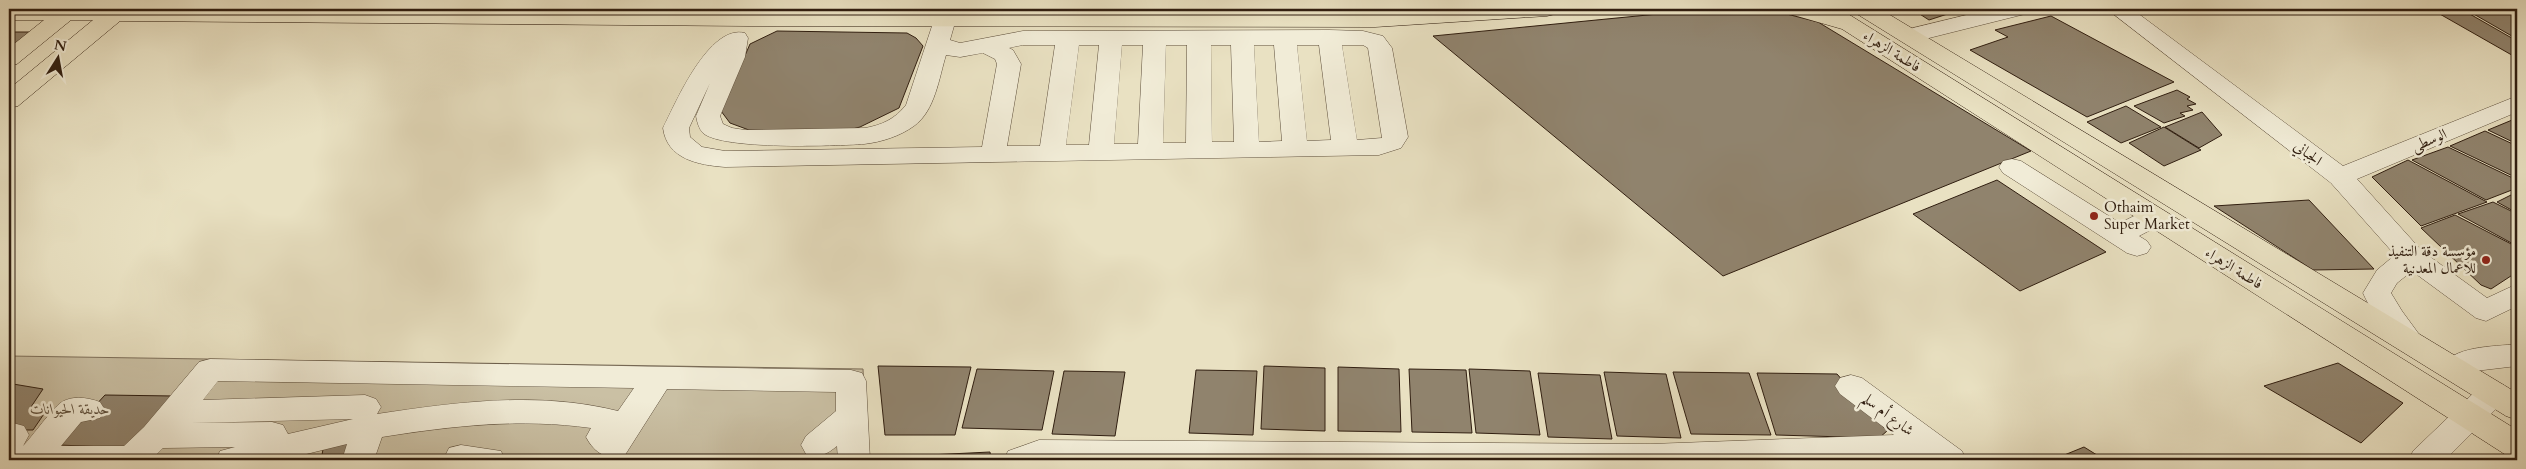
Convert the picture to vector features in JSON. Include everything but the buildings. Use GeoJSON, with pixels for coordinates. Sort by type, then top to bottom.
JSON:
{"type":"FeatureCollection","features":[{"type":"Feature","properties":{"kind":"main road"},"geometry":{"type":"LineString","coordinates":[[9,12],[30,9]]}},
{"type":"Feature","properties":{"kind":"main road"},"geometry":{"type":"LineString","coordinates":[[9,12],[68,11],[748,19],[941,31],[1375,20],[1462,16],[1547,9]]}},
{"type":"Feature","properties":{"kind":"main road"},"geometry":{"type":"LineString","coordinates":[[1798,9],[1862,20],[1909,36],[2505,400]]}},
{"type":"Feature","properties":{"kind":"main road","name":"فاطمة الزهراء"},"geometry":{"type":"LineString","coordinates":[[1824,9],[1862,20],[2049,151],[2517,446]]}},
{"type":"Feature","properties":{"kind":"main road"},"geometry":{"type":"LineString","coordinates":[[9,59],[68,11]]}},
{"type":"Feature","properties":{"kind":"main road"},"geometry":{"type":"LineString","coordinates":[[9,101],[117,12]]}},
{"type":"Feature","properties":{"kind":"main road"},"geometry":{"type":"LineString","coordinates":[[36,37],[54,30],[80,28],[83,33],[80,42]]}},
{"type":"Feature","properties":{"kind":"main road"},"geometry":{"type":"LineString","coordinates":[[2401,374],[2426,385],[2438,388],[2450,387],[2454,378],[2449,366]]}},
{"type":"Feature","properties":{"kind":"street"},"geometry":{"type":"LineString","coordinates":[[1909,36],[2017,9]]}},
{"type":"Feature","properties":{"kind":"street","name":"الجباني"},"geometry":{"type":"LineString","coordinates":[[2118,9],[2340,177],[2412,257],[2486,311],[2517,294]]}},
{"type":"Feature","properties":{"kind":"street"},"geometry":{"type":"LineString","coordinates":[[748,19],[736,41],[733,57],[708,116],[708,122],[718,132],[745,138],[866,136],[898,126],[914,114],[918,107],[941,31]]}},
{"type":"Feature","properties":{"kind":"street"},"geometry":{"type":"LineString","coordinates":[[736,41],[717,54],[709,64],[676,128],[678,142],[691,152],[712,158],[725,159],[1344,147],[1384,146],[1392,143],[1395,137],[1378,45],[1363,38],[1013,39],[960,50],[947,48],[941,31]]}},
{"type":"Feature","properties":{"kind":"street"},"geometry":{"type":"LineString","coordinates":[[1052,153],[1068,38]]}},
{"type":"Feature","properties":{"kind":"street"},"geometry":{"type":"LineString","coordinates":[[1100,152],[1112,38]]}},
{"type":"Feature","properties":{"kind":"street"},"geometry":{"type":"LineString","coordinates":[[1150,151],[1155,38]]}},
{"type":"Feature","properties":{"kind":"street"},"geometry":{"type":"LineString","coordinates":[[1199,38],[1199,150]]}},
{"type":"Feature","properties":{"kind":"street"},"geometry":{"type":"LineString","coordinates":[[1242,38],[1247,149]]}},
{"type":"Feature","properties":{"kind":"street"},"geometry":{"type":"LineString","coordinates":[[1286,38],[1295,148]]}},
{"type":"Feature","properties":{"kind":"street"},"geometry":{"type":"LineString","coordinates":[[1329,38],[1344,147]]}},
{"type":"Feature","properties":{"kind":"street"},"geometry":{"type":"LineString","coordinates":[[986,45],[1000,51],[1009,64],[993,154]]}},
{"type":"Feature","properties":{"kind":"street","name":"الوسطى"},"geometry":{"type":"LineString","coordinates":[[2340,177],[2517,103]]}},
{"type":"Feature","properties":{"kind":"street"},"geometry":{"type":"LineString","coordinates":[[2049,151],[2012,167],[2128,241],[2154,218]]}},
{"type":"Feature","properties":{"kind":"street"},"geometry":{"type":"LineString","coordinates":[[2409,341],[2390,317],[2377,293],[2381,283],[2387,276],[2412,257]]}},
{"type":"Feature","properties":{"kind":"street"},"geometry":{"type":"LineString","coordinates":[[2449,366],[2517,354]]}},
{"type":"Feature","properties":{"kind":"street"},"geometry":{"type":"LineString","coordinates":[[15,448],[131,459],[155,436],[210,370],[314,373],[659,376],[851,381],[854,460]]}},
{"type":"Feature","properties":{"kind":"street"},"geometry":{"type":"LineString","coordinates":[[267,445],[314,373]]}},
{"type":"Feature","properties":{"kind":"street"},"geometry":{"type":"LineString","coordinates":[[360,432],[391,373]]}},
{"type":"Feature","properties":{"kind":"street"},"geometry":{"type":"LineString","coordinates":[[426,418],[455,374]]}},
{"type":"Feature","properties":{"kind":"street"},"geometry":{"type":"LineString","coordinates":[[155,436],[267,445],[360,432],[426,418],[477,413],[527,412],[583,415],[614,431],[659,376]]}},
{"type":"Feature","properties":{"kind":"street","name":"شارع أم سلم"},"geometry":{"type":"LineString","coordinates":[[1851,386],[1940,453]]}},
{"type":"Feature","properties":{"kind":"street"},"geometry":{"type":"LineString","coordinates":[[2425,460],[2468,416],[2505,400]]}},
{"type":"Feature","properties":{"kind":"street"},"geometry":{"type":"LineString","coordinates":[[15,448],[73,410],[89,410]]}},
{"type":"Feature","properties":{"kind":"street"},"geometry":{"type":"LineString","coordinates":[[176,412],[267,445],[360,432]]}},
{"type":"Feature","properties":{"kind":"street"},"geometry":{"type":"LineString","coordinates":[[815,433],[853,415]]}},
{"type":"Feature","properties":{"kind":"street"},"geometry":{"type":"LineString","coordinates":[[1020,460],[1038,452],[1242,456],[1654,458],[1940,453]]}},
{"type":"Feature","properties":{"kind":"street"},"geometry":{"type":"LineString","coordinates":[[459,460],[461,457],[489,460]]}},
{"type":"Feature","properties":{"kind":"green space","name":"حديقة الحيوانات"},"geometry":{"type":"Polygon","coordinates":[[[9,356],[863,369],[867,460],[9,460],[9,356]]]}},
{"type":"Feature","properties":{"kind":"place","name":"Othaim Super Market"},"geometry":{"type":"Point","coordinates":[2094,216]}},
{"type":"Feature","properties":{"kind":"place","name":"مؤسسة دقة التنفيذ للاعمال المعدنية"},"geometry":{"type":"Point","coordinates":[2486,260]}}]}
